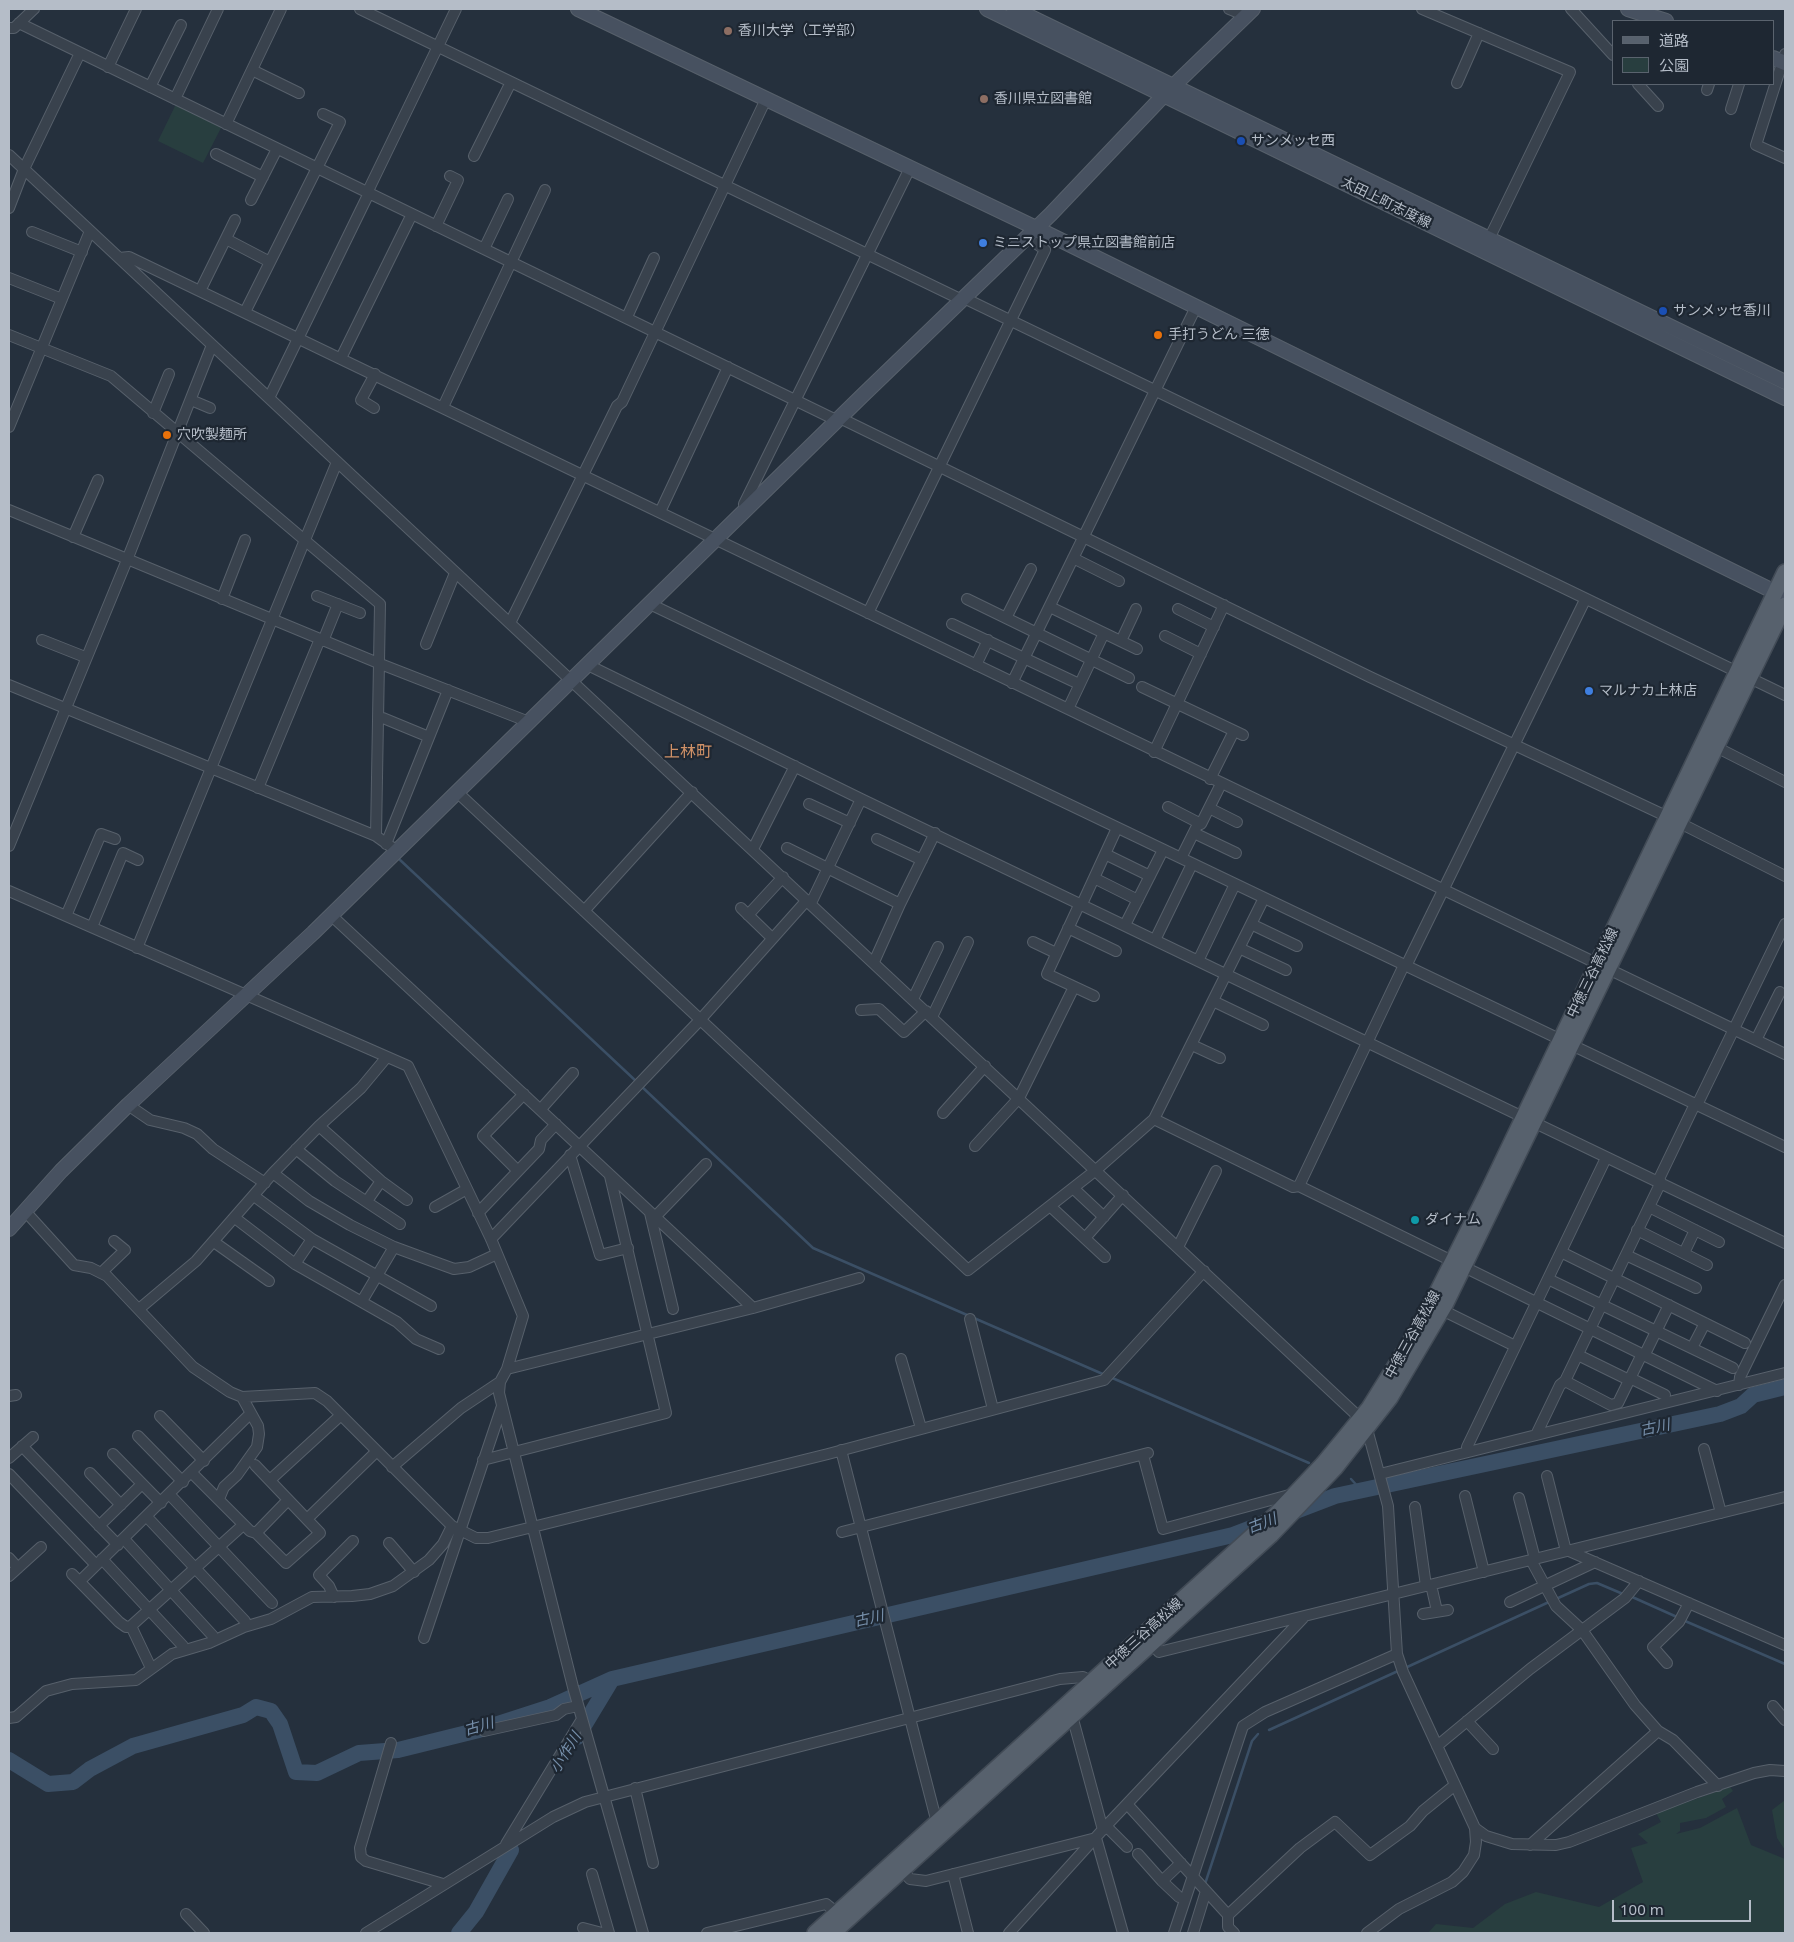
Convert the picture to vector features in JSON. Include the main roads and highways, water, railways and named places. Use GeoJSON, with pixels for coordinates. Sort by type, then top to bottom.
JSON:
{"type":"FeatureCollection","features":[{"type":"Feature","properties":{"kind":"main road","name":"中徳三谷高松線"},"geometry":{"type":"LineString","coordinates":[[1148,1639],[1364,1424],[1458,1264],[1744,675],[1780,595],[1785,572]]}},
{"type":"Feature","properties":{"kind":"main road","name":"中徳三谷高松線"},"geometry":{"type":"LineString","coordinates":[[1674,820],[1716,747],[1744,675],[1785,605]]}},
{"type":"Feature","properties":{"kind":"main road","name":"中徳三谷高松線"},"geometry":{"type":"LineString","coordinates":[[815,1933],[842,1917],[1148,1639],[1271,1535],[1315,1490],[1364,1424],[1407,1372],[1442,1310],[1458,1264]]}},
{"type":"Feature","properties":{"kind":"main road","name":"中徳三谷高松線"},"geometry":{"type":"LineString","coordinates":[[938,1829],[1069,1718],[1097,1685]]}},
{"type":"Feature","properties":{"kind":"main road","name":"中徳三谷高松線"},"geometry":{"type":"LineString","coordinates":[[833,1933],[842,1917]]}},
{"type":"Feature","properties":{"kind":"waterway"},"geometry":{"type":"LineString","coordinates":[[399,859],[637,1082]]}},
{"type":"Feature","properties":{"kind":"waterway"},"geometry":{"type":"LineString","coordinates":[[641,1086],[813,1248],[1105,1375]]}},
{"type":"Feature","properties":{"kind":"waterway"},"geometry":{"type":"LineString","coordinates":[[1110,1377],[1309,1463]]}},
{"type":"Feature","properties":{"kind":"waterway","name":"古川"},"geometry":{"type":"LineString","coordinates":[[9,1760],[48,1784],[73,1782],[90,1769],[133,1746],[243,1715],[256,1707],[271,1711],[280,1724],[296,1772],[317,1773],[359,1753],[398,1750],[479,1730],[550,1707],[612,1679],[1233,1535],[1335,1496],[1720,1414],[1741,1406],[1753,1395],[1785,1387]]}},
{"type":"Feature","properties":{"kind":"waterway"},"geometry":{"type":"LineString","coordinates":[[1351,1479],[1361,1490]]}},
{"type":"Feature","properties":{"kind":"waterway"},"geometry":{"type":"LineString","coordinates":[[1556,1599],[1589,1584],[1597,1583],[1623,1594]]}},
{"type":"Feature","properties":{"kind":"waterway"},"geometry":{"type":"LineString","coordinates":[[1630,1596],[1677,1617]]}},
{"type":"Feature","properties":{"kind":"waterway"},"geometry":{"type":"LineString","coordinates":[[1405,1668],[1549,1602]]}},
{"type":"Feature","properties":{"kind":"waterway"},"geometry":{"type":"LineString","coordinates":[[1685,1621],[1785,1664]]}},
{"type":"Feature","properties":{"kind":"waterway"},"geometry":{"type":"LineString","coordinates":[[1269,1730],[1398,1671]]}},
{"type":"Feature","properties":{"kind":"waterway","name":"小作川"},"geometry":{"type":"LineString","coordinates":[[577,1737],[612,1679]]}},
{"type":"Feature","properties":{"kind":"waterway"},"geometry":{"type":"LineString","coordinates":[[1205,1884],[1252,1741],[1258,1734]]}},
{"type":"Feature","properties":{"kind":"waterway","name":"小作川"},"geometry":{"type":"LineString","coordinates":[[459,1933],[476,1912],[511,1850]]}},
{"type":"Feature","properties":{"kind":"place","name":"香川大学（工学部）"},"geometry":{"type":"Point","coordinates":[728,31]}},
{"type":"Feature","properties":{"kind":"place","name":"香川県立図書館"},"geometry":{"type":"Point","coordinates":[984,99]}},
{"type":"Feature","properties":{"kind":"place","name":"サンメッセ西"},"geometry":{"type":"Point","coordinates":[1241,141]}},
{"type":"Feature","properties":{"kind":"place","name":"ミニストップ県立図書館前店"},"geometry":{"type":"Point","coordinates":[983,243]}},
{"type":"Feature","properties":{"kind":"place","name":"サンメッセ香川"},"geometry":{"type":"Point","coordinates":[1663,311]}},
{"type":"Feature","properties":{"kind":"place","name":"手打うどん 三徳"},"geometry":{"type":"Point","coordinates":[1158,335]}},
{"type":"Feature","properties":{"kind":"place","name":"穴吹製麺所"},"geometry":{"type":"Point","coordinates":[167,435]}},
{"type":"Feature","properties":{"kind":"place","name":"マルナカ上林店"},"geometry":{"type":"Point","coordinates":[1589,691]}},
{"type":"Feature","properties":{"kind":"place","name":"ダイナム"},"geometry":{"type":"Point","coordinates":[1415,1220]}},
{"type":"Feature","properties":{"kind":"district","name":"上林町"},"geometry":{"type":"Point","coordinates":[688,752]}}]}
